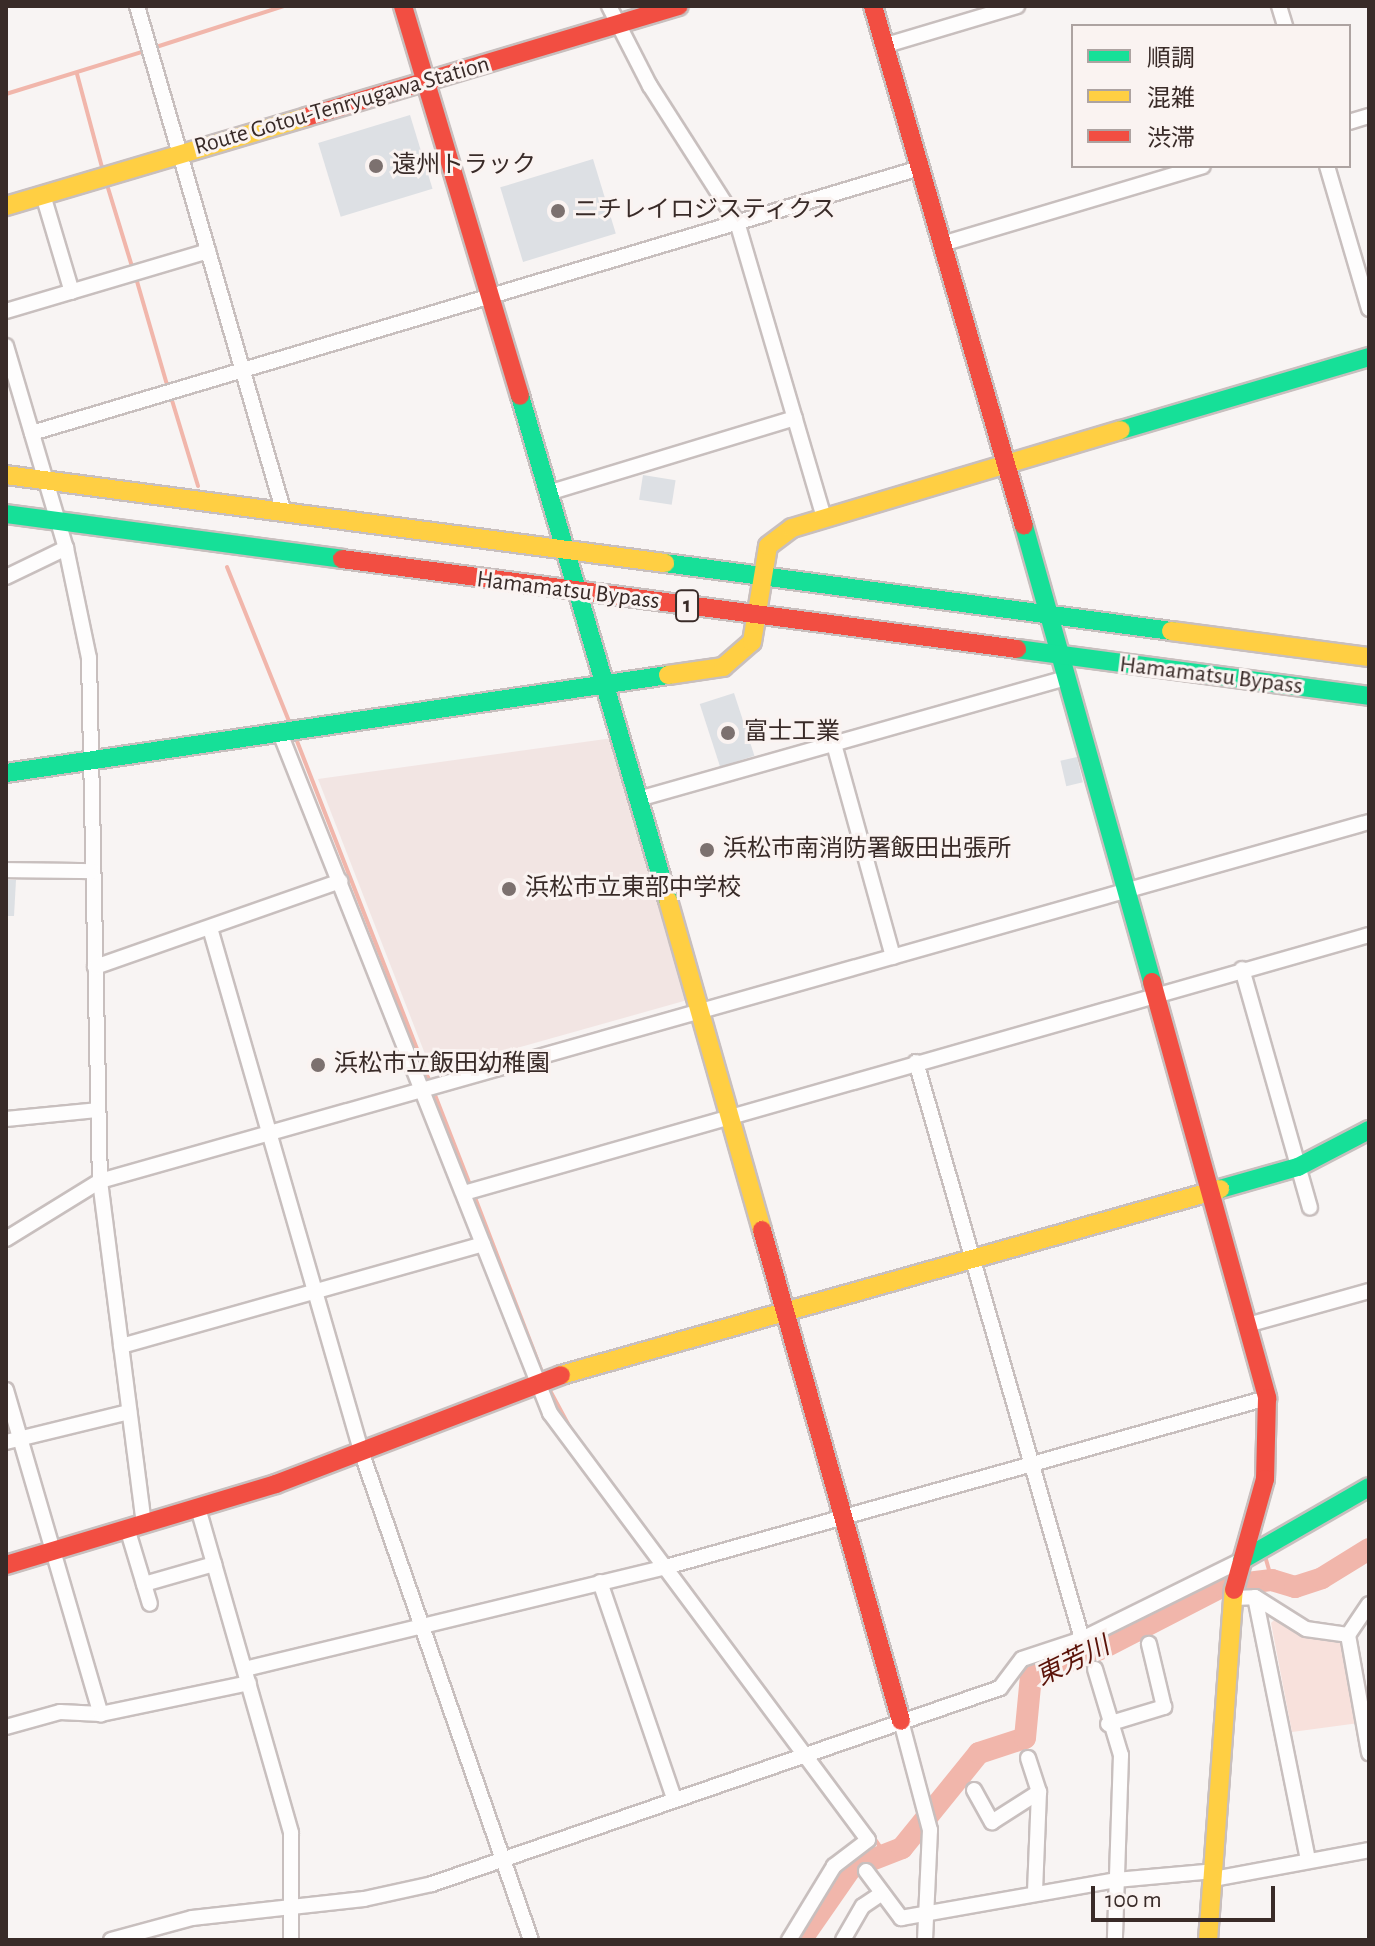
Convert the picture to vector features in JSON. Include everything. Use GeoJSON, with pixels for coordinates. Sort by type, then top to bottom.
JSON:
{"type":"FeatureCollection","features":[{"type":"Feature","properties":{"kind":"main road"},"geometry":{"type":"LineString","coordinates":[[403,6],[607,686],[901,1721]]}},
{"type":"Feature","properties":{"kind":"main road","name":"Route Gotou-Tenryugawa Station"},"geometry":{"type":"LineString","coordinates":[[6,206],[679,6]]}},
{"type":"Feature","properties":{"kind":"main road"},"geometry":{"type":"LineString","coordinates":[[873,6],[1214,1191],[1251,1324],[1267,1398],[1265,1479],[1233,1595],[1208,1940]]}},
{"type":"Feature","properties":{"kind":"main road"},"geometry":{"type":"LineString","coordinates":[[6,773],[607,686],[737,661],[752,642],[758,613],[760,577],[768,546],[778,535],[824,517],[1369,357]]}},
{"type":"Feature","properties":{"kind":"main road","name":"Hamamatsu Bypass"},"geometry":{"type":"LineString","coordinates":[[6,475],[1369,657]]}},
{"type":"Feature","properties":{"kind":"main road","name":"Hamamatsu Bypass"},"geometry":{"type":"LineString","coordinates":[[6,514],[580,595],[758,613],[1063,658],[1369,696]]}},
{"type":"Feature","properties":{"kind":"main road"},"geometry":{"type":"LineString","coordinates":[[6,1565],[198,1508],[362,1454],[538,1382],[1298,1167],[1369,1130]]}},
{"type":"Feature","properties":{"kind":"main road"},"geometry":{"type":"LineString","coordinates":[[1240,1566],[1369,1487]]}},
{"type":"Feature","properties":{"kind":"street"},"geometry":{"type":"LineString","coordinates":[[137,6],[284,513]]}},
{"type":"Feature","properties":{"kind":"street"},"geometry":{"type":"LineString","coordinates":[[609,6],[737,222],[824,517]]}},
{"type":"Feature","properties":{"kind":"street"},"geometry":{"type":"LineString","coordinates":[[883,46],[1017,6]]}},
{"type":"Feature","properties":{"kind":"street"},"geometry":{"type":"LineString","coordinates":[[32,433],[920,168]]}},
{"type":"Feature","properties":{"kind":"street"},"geometry":{"type":"LineString","coordinates":[[942,244],[1196,168]]}},
{"type":"Feature","properties":{"kind":"street"},"geometry":{"type":"LineString","coordinates":[[1328,168],[1369,309]]}},
{"type":"Feature","properties":{"kind":"street"},"geometry":{"type":"LineString","coordinates":[[43,195],[72,292]]}},
{"type":"Feature","properties":{"kind":"street"},"geometry":{"type":"LineString","coordinates":[[6,311],[208,251]]}},
{"type":"Feature","properties":{"kind":"street"},"geometry":{"type":"LineString","coordinates":[[6,346],[66,548],[89,658],[100,1181],[129,1412],[135,1525],[150,1604]]}},
{"type":"Feature","properties":{"kind":"street"},"geometry":{"type":"LineString","coordinates":[[548,493],[795,418]]}},
{"type":"Feature","properties":{"kind":"street"},"geometry":{"type":"LineString","coordinates":[[6,577],[66,548]]}},
{"type":"Feature","properties":{"kind":"street"},"geometry":{"type":"LineString","coordinates":[[638,799],[1067,678]]}},
{"type":"Feature","properties":{"kind":"street"},"geometry":{"type":"LineString","coordinates":[[280,733],[550,1413],[868,1840],[834,1866],[789,1940]]}},
{"type":"Feature","properties":{"kind":"street"},"geometry":{"type":"LineString","coordinates":[[834,744],[893,957]]}},
{"type":"Feature","properties":{"kind":"street"},"geometry":{"type":"LineString","coordinates":[[6,1239],[100,1181],[1369,822]]}},
{"type":"Feature","properties":{"kind":"street"},"geometry":{"type":"LineString","coordinates":[[6,870],[93,871]]}},
{"type":"Feature","properties":{"kind":"street"},"geometry":{"type":"LineString","coordinates":[[95,967],[340,881]]}},
{"type":"Feature","properties":{"kind":"street"},"geometry":{"type":"LineString","coordinates":[[210,928],[362,1454],[531,1940]]}},
{"type":"Feature","properties":{"kind":"street"},"geometry":{"type":"LineString","coordinates":[[464,1193],[1156,993],[1369,935]]}},
{"type":"Feature","properties":{"kind":"street"},"geometry":{"type":"LineString","coordinates":[[1242,969],[1310,1208]]}},
{"type":"Feature","properties":{"kind":"street"},"geometry":{"type":"LineString","coordinates":[[916,1062],[1082,1639]]}},
{"type":"Feature","properties":{"kind":"street"},"geometry":{"type":"LineString","coordinates":[[6,1119],[97,1110]]}},
{"type":"Feature","properties":{"kind":"street"},"geometry":{"type":"LineString","coordinates":[[121,1346],[483,1244]]}},
{"type":"Feature","properties":{"kind":"street"},"geometry":{"type":"LineString","coordinates":[[1251,1324],[1369,1291]]}},
{"type":"Feature","properties":{"kind":"street"},"geometry":{"type":"LineString","coordinates":[[6,1390],[13,1440],[57,1549],[101,1714]]}},
{"type":"Feature","properties":{"kind":"street"},"geometry":{"type":"LineString","coordinates":[[6,1727],[60,1712],[101,1714],[247,1676],[423,1624],[666,1567],[1267,1398]]}},
{"type":"Feature","properties":{"kind":"street"},"geometry":{"type":"LineString","coordinates":[[13,1440],[129,1412]]}},
{"type":"Feature","properties":{"kind":"street"},"geometry":{"type":"LineString","coordinates":[[198,1508],[291,1833],[291,1940]]}},
{"type":"Feature","properties":{"kind":"street"},"geometry":{"type":"LineString","coordinates":[[144,1584],[214,1564]]}},
{"type":"Feature","properties":{"kind":"street"},"geometry":{"type":"LineString","coordinates":[[111,1940],[133,1937],[192,1918],[392,1894],[503,1859],[1000,1688],[1022,1659],[1082,1639],[1240,1566]]}},
{"type":"Feature","properties":{"kind":"street"},"geometry":{"type":"LineString","coordinates":[[600,1582],[674,1798]]}},
{"type":"Feature","properties":{"kind":"street"},"geometry":{"type":"LineString","coordinates":[[1233,1595],[1255,1597],[1306,1629],[1348,1635]]}},
{"type":"Feature","properties":{"kind":"street"},"geometry":{"type":"LineString","coordinates":[[1255,1597],[1308,1861]]}},
{"type":"Feature","properties":{"kind":"street"},"geometry":{"type":"LineString","coordinates":[[1369,1604],[1348,1635],[1369,1753]]}},
{"type":"Feature","properties":{"kind":"street"},"geometry":{"type":"LineString","coordinates":[[1108,1724],[1164,1707],[1149,1644]]}},
{"type":"Feature","properties":{"kind":"street"},"geometry":{"type":"LineString","coordinates":[[1095,1669],[1108,1724],[1121,1755],[1115,1940]]}},
{"type":"Feature","properties":{"kind":"street"},"geometry":{"type":"LineString","coordinates":[[901,1721],[930,1830],[925,1940]]}},
{"type":"Feature","properties":{"kind":"street"},"geometry":{"type":"LineString","coordinates":[[1028,1758],[1039,1792],[1035,1893]]}},
{"type":"Feature","properties":{"kind":"street"},"geometry":{"type":"LineString","coordinates":[[974,1790],[992,1822],[1039,1792]]}},
{"type":"Feature","properties":{"kind":"street"},"geometry":{"type":"LineString","coordinates":[[866,1871],[901,1918],[1116,1880],[1214,1875],[1369,1850]]}},
{"type":"Feature","properties":{"kind":"street"},"geometry":{"type":"LineString","coordinates":[[843,1940],[863,1906],[882,1893]]}},
{"type":"Feature","properties":{"kind":"shaded area","name":"浜松市立東部中学校"},"geometry":{"type":"Polygon","coordinates":[[[613,738],[691,999],[432,1072],[318,779],[613,738]]]}},
{"type":"Feature","properties":{"kind":"shaded area"},"geometry":{"type":"Polygon","coordinates":[[[1277,1617],[1303,1633],[1345,1641],[1359,1723],[1292,1732],[1271,1623],[1277,1617]]]}},
{"type":"Feature","properties":{"kind":"building","name":"遠州トラック"},"geometry":{"type":"Polygon","coordinates":[[[410,115],[433,189],[341,217],[318,143],[410,115]]]}},
{"type":"Feature","properties":{"kind":"building","name":"ニチレイロジスティクス"},"geometry":{"type":"Polygon","coordinates":[[[593,159],[616,234],[523,262],[500,187],[593,159]]]}},
{"type":"Feature","properties":{"kind":"building"},"geometry":{"type":"Polygon","coordinates":[[[643,475],[676,480],[672,505],[639,500],[643,475]]]}},
{"type":"Feature","properties":{"kind":"building","name":"富士工業"},"geometry":{"type":"Polygon","coordinates":[[[734,693],[754,756],[720,767],[700,704],[734,693]]]}},
{"type":"Feature","properties":{"kind":"building"},"geometry":{"type":"Polygon","coordinates":[[[1077,757],[1083,782],[1066,786],[1060,761],[1077,757]]]}},
{"type":"Feature","properties":{"kind":"building"},"geometry":{"type":"Polygon","coordinates":[[[6,880],[16,880],[14,916],[6,916],[6,880]]]}},
{"type":"Feature","properties":{"kind":"waterway"},"geometry":{"type":"LineString","coordinates":[[153,48],[284,6]]}},
{"type":"Feature","properties":{"kind":"waterway"},"geometry":{"type":"LineString","coordinates":[[6,94],[145,51]]}},
{"type":"Feature","properties":{"kind":"waterway"},"geometry":{"type":"LineString","coordinates":[[77,74],[102,167]]}},
{"type":"Feature","properties":{"kind":"waterway"},"geometry":{"type":"LineString","coordinates":[[108,188],[133,270]]}},
{"type":"Feature","properties":{"kind":"waterway"},"geometry":{"type":"LineString","coordinates":[[136,278],[168,388]]}},
{"type":"Feature","properties":{"kind":"waterway"},"geometry":{"type":"LineString","coordinates":[[171,397],[198,486]]}},
{"type":"Feature","properties":{"kind":"waterway"},"geometry":{"type":"LineString","coordinates":[[227,567],[290,724]]}},
{"type":"Feature","properties":{"kind":"waterway"},"geometry":{"type":"LineString","coordinates":[[295,736],[470,1186]]}},
{"type":"Feature","properties":{"kind":"waterway"},"geometry":{"type":"LineString","coordinates":[[474,1195],[544,1377]]}},
{"type":"Feature","properties":{"kind":"waterway"},"geometry":{"type":"LineString","coordinates":[[547,1385],[573,1433]]}},
{"type":"Feature","properties":{"kind":"waterway","name":"東芳川"},"geometry":{"type":"LineString","coordinates":[[801,1940],[851,1868],[902,1848],[979,1753],[1025,1738],[1031,1676],[1105,1647],[1223,1586],[1272,1580],[1295,1587],[1322,1578],[1369,1549]]}},
{"type":"Feature","properties":{"kind":"waterway"},"geometry":{"type":"LineString","coordinates":[[1265,1556],[1272,1580]]}},
{"type":"Feature","properties":{"kind":"waterway"},"geometry":{"type":"LineString","coordinates":[[703,1607],[810,1750]]}},
{"type":"Feature","properties":{"kind":"waterway"},"geometry":{"type":"LineString","coordinates":[[816,1757],[829,1776]]}},
{"type":"Feature","properties":{"kind":"waterway"},"geometry":{"type":"LineString","coordinates":[[874,1838],[886,1855]]}},
{"type":"Feature","properties":{"kind":"traffic: fast"},"geometry":{"type":"LineString","coordinates":[[1121,430],[1369,357]]}},
{"type":"Feature","properties":{"kind":"traffic: fast"},"geometry":{"type":"LineString","coordinates":[[520,396],[668,900]]}},
{"type":"Feature","properties":{"kind":"traffic: fast"},"geometry":{"type":"LineString","coordinates":[[6,514],[342,559]]}},
{"type":"Feature","properties":{"kind":"traffic: fast"},"geometry":{"type":"LineString","coordinates":[[1024,526],[1152,982]]}},
{"type":"Feature","properties":{"kind":"traffic: fast"},"geometry":{"type":"LineString","coordinates":[[665,563],[1171,631]]}},
{"type":"Feature","properties":{"kind":"traffic: fast"},"geometry":{"type":"LineString","coordinates":[[1017,649],[1369,696]]}},
{"type":"Feature","properties":{"kind":"traffic: fast"},"geometry":{"type":"LineString","coordinates":[[6,773],[668,675]]}},
{"type":"Feature","properties":{"kind":"traffic: fast"},"geometry":{"type":"LineString","coordinates":[[1220,1189],[1298,1167],[1369,1130]]}},
{"type":"Feature","properties":{"kind":"traffic: fast"},"geometry":{"type":"LineString","coordinates":[[1242,1560],[1369,1487]]}},
{"type":"Feature","properties":{"kind":"traffic: slow"},"geometry":{"type":"LineString","coordinates":[[6,206],[306,117]]}},
{"type":"Feature","properties":{"kind":"traffic: slow"},"geometry":{"type":"LineString","coordinates":[[668,675],[723,667],[752,642],[768,546],[792,528],[1121,430]]}},
{"type":"Feature","properties":{"kind":"traffic: slow"},"geometry":{"type":"LineString","coordinates":[[6,475],[665,563]]}},
{"type":"Feature","properties":{"kind":"traffic: slow"},"geometry":{"type":"LineString","coordinates":[[1171,631],[1369,657]]}},
{"type":"Feature","properties":{"kind":"traffic: slow"},"geometry":{"type":"LineString","coordinates":[[668,900],[762,1230]]}},
{"type":"Feature","properties":{"kind":"traffic: slow"},"geometry":{"type":"LineString","coordinates":[[561,1375],[1220,1189]]}},
{"type":"Feature","properties":{"kind":"traffic: slow"},"geometry":{"type":"LineString","coordinates":[[1208,1940],[1234,1590]]}},
{"type":"Feature","properties":{"kind":"traffic: jam"},"geometry":{"type":"LineString","coordinates":[[403,6],[520,396]]}},
{"type":"Feature","properties":{"kind":"traffic: jam"},"geometry":{"type":"LineString","coordinates":[[306,117],[679,6]]}},
{"type":"Feature","properties":{"kind":"traffic: jam"},"geometry":{"type":"LineString","coordinates":[[873,6],[1024,526]]}},
{"type":"Feature","properties":{"kind":"traffic: jam"},"geometry":{"type":"LineString","coordinates":[[342,559],[1017,649]]}},
{"type":"Feature","properties":{"kind":"traffic: jam"},"geometry":{"type":"LineString","coordinates":[[1152,982],[1267,1398],[1265,1479],[1234,1590]]}},
{"type":"Feature","properties":{"kind":"traffic: jam"},"geometry":{"type":"LineString","coordinates":[[762,1230],[901,1721]]}},
{"type":"Feature","properties":{"kind":"traffic: jam"},"geometry":{"type":"LineString","coordinates":[[6,1565],[276,1484],[561,1375]]}},
{"type":"Feature","properties":{"kind":"place","name":"遠州トラック"},"geometry":{"type":"Point","coordinates":[376,166]}},
{"type":"Feature","properties":{"kind":"place","name":"ニチレイロジスティクス"},"geometry":{"type":"Point","coordinates":[558,211]}},
{"type":"Feature","properties":{"kind":"place","name":"富士工業"},"geometry":{"type":"Point","coordinates":[728,733]}},
{"type":"Feature","properties":{"kind":"place","name":"浜松市南消防署飯田出張所"},"geometry":{"type":"Point","coordinates":[707,850]}},
{"type":"Feature","properties":{"kind":"place","name":"浜松市立東部中学校"},"geometry":{"type":"Point","coordinates":[509,889]}},
{"type":"Feature","properties":{"kind":"place","name":"浜松市立飯田幼稚園"},"geometry":{"type":"Point","coordinates":[318,1065]}}]}
